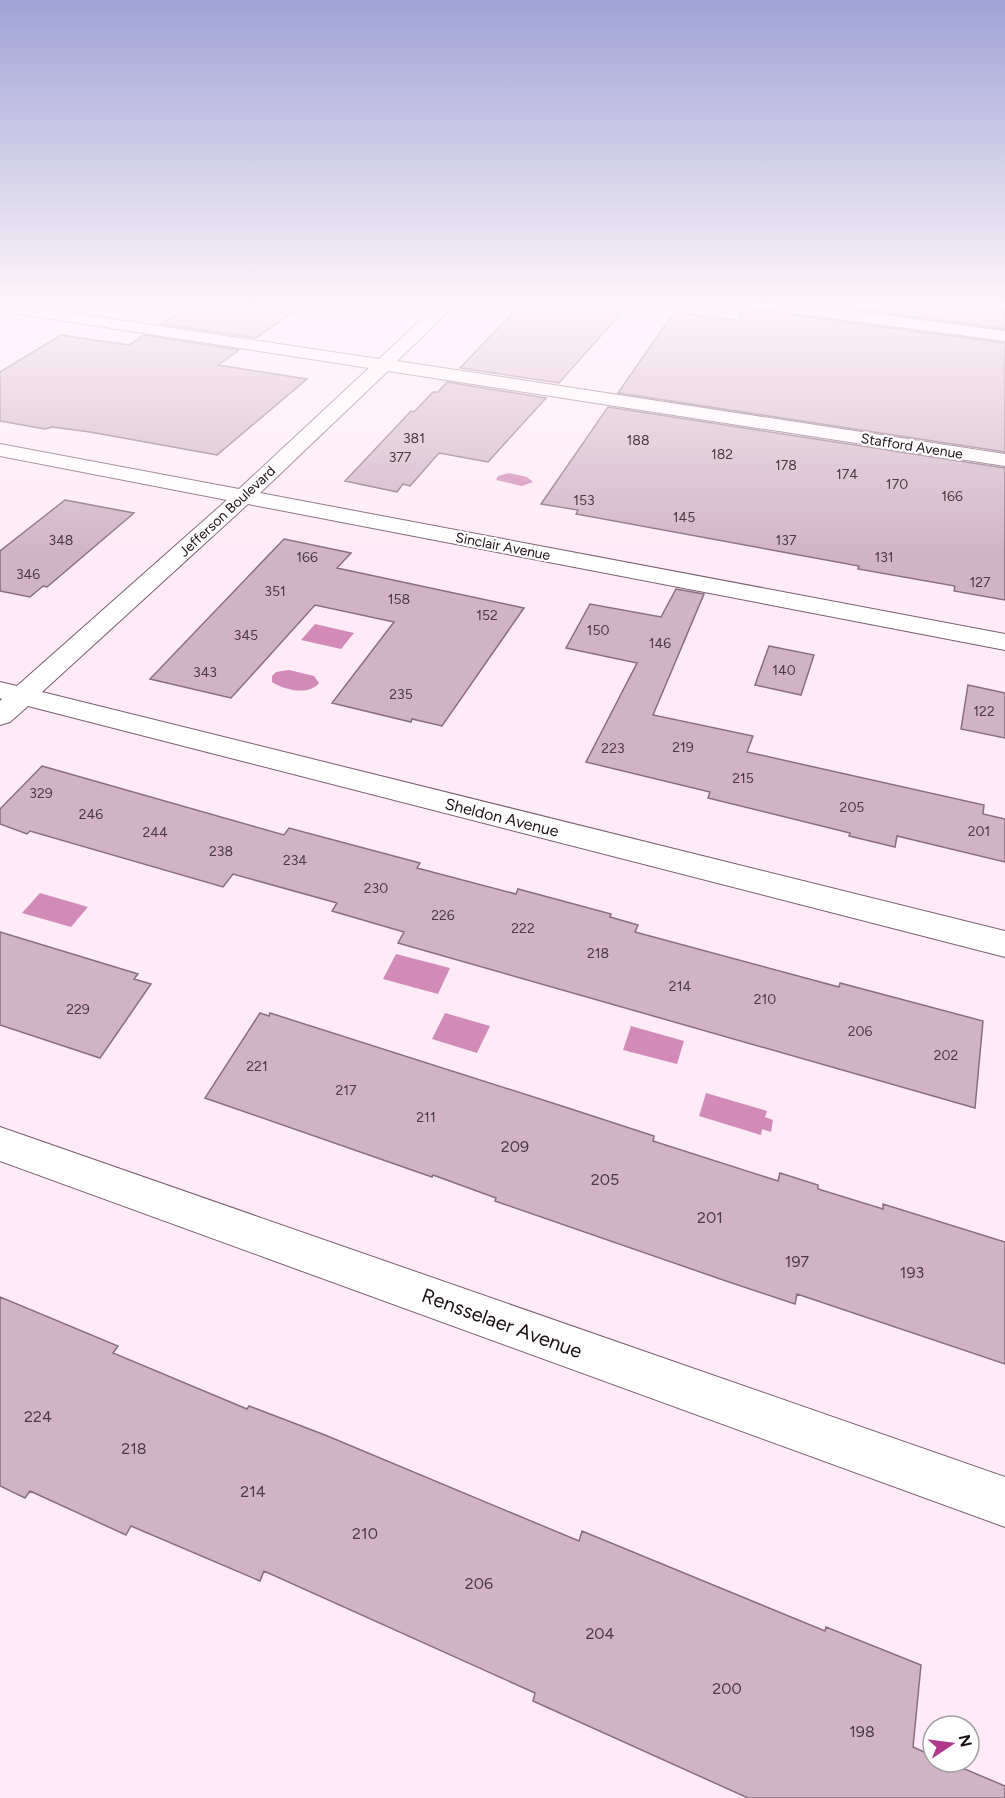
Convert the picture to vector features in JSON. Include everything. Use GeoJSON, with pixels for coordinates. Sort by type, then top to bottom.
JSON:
{"type":"FeatureCollection","features":[{"type":"Feature","properties":{"kind":"street","name":"Jefferson Boulevard"},"geometry":{"type":"LineString","coordinates":[[0,716],[11,693],[244,496],[360,386]]}},
{"type":"Feature","properties":{"kind":"street","name":"Stafford Avenue"},"geometry":{"type":"LineString","coordinates":[[519,386],[1005,460]]}},
{"type":"Feature","properties":{"kind":"street","name":"Sinclair Avenue"},"geometry":{"type":"LineString","coordinates":[[0,450],[1005,642]]}},
{"type":"Feature","properties":{"kind":"street","name":"Sheldon Avenue"},"geometry":{"type":"LineString","coordinates":[[11,693],[1005,944]]}},
{"type":"Feature","properties":{"kind":"street","name":"Rensselaer Avenue"},"geometry":{"type":"LineString","coordinates":[[0,1144],[1005,1502]]}},
{"type":"Feature","properties":{"kind":"shaded area"},"geometry":{"type":"Polygon","coordinates":[[[509,473],[527,477],[533,482],[522,486],[496,480],[498,476],[509,473]]]}},
{"type":"Feature","properties":{"kind":"shaded area"},"geometry":{"type":"Polygon","coordinates":[[[315,624],[354,633],[341,649],[301,640],[315,624]]]}},
{"type":"Feature","properties":{"kind":"shaded area"},"geometry":{"type":"Polygon","coordinates":[[[289,670],[314,676],[319,683],[303,691],[272,682],[272,676],[276,672],[289,670]]]}},
{"type":"Feature","properties":{"kind":"shaded area"},"geometry":{"type":"Polygon","coordinates":[[[40,893],[88,907],[71,927],[22,913],[40,893]]]}},
{"type":"Feature","properties":{"kind":"shaded area"},"geometry":{"type":"Polygon","coordinates":[[[396,954],[450,968],[438,994],[383,979],[396,954]]]}},
{"type":"Feature","properties":{"kind":"shaded area"},"geometry":{"type":"Polygon","coordinates":[[[445,1013],[490,1026],[477,1053],[432,1039],[445,1013]]]}},
{"type":"Feature","properties":{"kind":"shaded area"},"geometry":{"type":"Polygon","coordinates":[[[631,1026],[684,1041],[677,1064],[623,1050],[631,1026]]]}},
{"type":"Feature","properties":{"kind":"shaded area"},"geometry":{"type":"Polygon","coordinates":[[[706,1093],[767,1111],[765,1117],[773,1120],[771,1132],[762,1129],[761,1135],[699,1116],[706,1093]]]}},
{"type":"Feature","properties":{"kind":"building"},"geometry":{"type":"Polygon","coordinates":[[[0,386],[299,386],[217,455],[90,432],[52,427],[45,429],[0,421],[0,386]]]}},
{"type":"Feature","properties":{"kind":"building"},"geometry":{"type":"Polygon","coordinates":[[[443,386],[471,386],[546,398],[488,462],[439,453],[410,486],[403,484],[397,492],[345,481],[411,411],[414,412],[433,392],[438,392],[443,386]]]}},
{"type":"Feature","properties":{"kind":"building"},"geometry":{"type":"Polygon","coordinates":[[[623,386],[1005,386],[1005,452],[618,393],[623,386]]]}},
{"type":"Feature","properties":{"kind":"building"},"geometry":{"type":"Polygon","coordinates":[[[608,407],[1005,468],[1005,600],[954,591],[955,586],[858,569],[859,566],[576,514],[578,510],[541,504],[608,407]]]}},
{"type":"Feature","properties":{"kind":"building"},"geometry":{"type":"Polygon","coordinates":[[[65,500],[134,513],[47,587],[43,586],[30,597],[0,591],[0,551],[65,500]]]}},
{"type":"Feature","properties":{"kind":"building"},"geometry":{"type":"Polygon","coordinates":[[[284,539],[351,553],[337,568],[524,608],[442,726],[412,719],[411,722],[332,703],[394,622],[315,605],[231,698],[150,679],[284,539]]]}},
{"type":"Feature","properties":{"kind":"building"},"geometry":{"type":"Polygon","coordinates":[[[676,589],[704,594],[653,715],[753,736],[747,752],[984,805],[983,814],[1005,819],[1005,862],[897,836],[895,847],[849,836],[850,833],[708,798],[710,792],[586,762],[637,663],[566,648],[590,604],[661,617],[676,589]]]}},
{"type":"Feature","properties":{"kind":"building"},"geometry":{"type":"Polygon","coordinates":[[[769,646],[814,655],[801,695],[755,685],[769,646]]]}},
{"type":"Feature","properties":{"kind":"building"},"geometry":{"type":"Polygon","coordinates":[[[968,685],[1005,693],[1005,738],[961,729],[968,685]]]}},
{"type":"Feature","properties":{"kind":"building"},"geometry":{"type":"Polygon","coordinates":[[[42,766],[284,835],[289,828],[420,863],[417,868],[516,894],[518,889],[611,914],[610,917],[638,925],[635,932],[839,987],[840,983],[983,1021],[975,1108],[398,943],[404,932],[332,911],[337,903],[233,874],[223,887],[30,831],[27,834],[0,824],[0,809],[42,766]]]}},
{"type":"Feature","properties":{"kind":"building"},"geometry":{"type":"Polygon","coordinates":[[[0,932],[138,974],[134,979],[151,984],[100,1058],[0,1025],[0,932]]]}},
{"type":"Feature","properties":{"kind":"building"},"geometry":{"type":"Polygon","coordinates":[[[260,1013],[269,1016],[270,1013],[565,1107],[654,1136],[653,1141],[778,1181],[780,1173],[818,1185],[818,1189],[883,1209],[883,1204],[1005,1242],[1005,1364],[797,1294],[795,1304],[495,1201],[496,1198],[433,1175],[432,1177],[205,1098],[260,1013]]]}},
{"type":"Feature","properties":{"kind":"building"},"geometry":{"type":"Polygon","coordinates":[[[0,1297],[118,1346],[113,1353],[247,1409],[249,1406],[325,1435],[579,1541],[582,1531],[825,1631],[826,1627],[921,1665],[913,1747],[921,1751],[921,1774],[976,1774],[1005,1786],[1005,1798],[748,1798],[533,1701],[535,1693],[264,1571],[260,1581],[131,1526],[126,1535],[30,1491],[25,1498],[0,1486],[0,1297]]]}}]}
